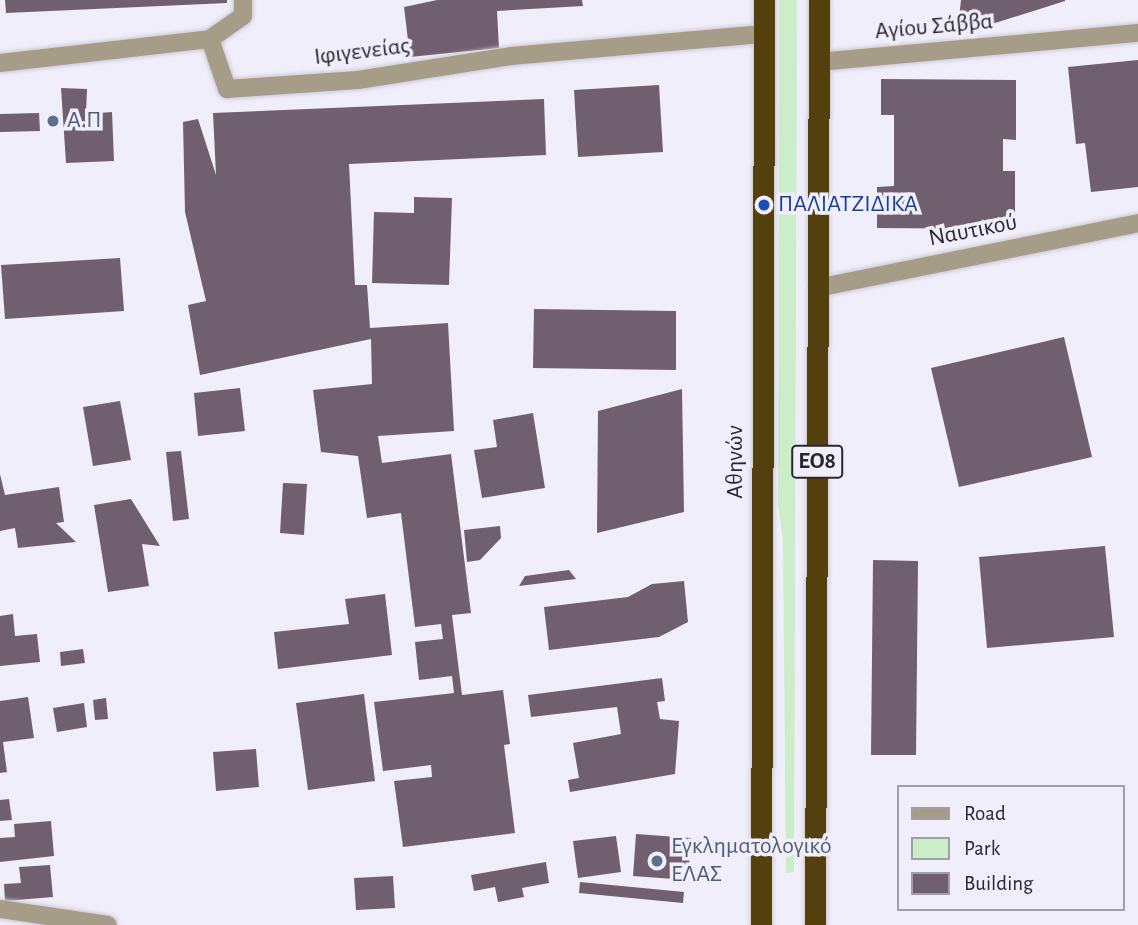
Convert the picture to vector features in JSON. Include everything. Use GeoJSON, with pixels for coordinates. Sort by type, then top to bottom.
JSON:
{"type":"FeatureCollection","features":[{"type":"Feature","properties":{"kind":"highway","name":"Αθηνών"},"geometry":{"type":"LineString","coordinates":[[761,925],[764,0]]}},
{"type":"Feature","properties":{"kind":"highway","name":"ΕΟ8"},"geometry":{"type":"LineString","coordinates":[[815,925],[818,0]]}},
{"type":"Feature","properties":{"kind":"street"},"geometry":{"type":"LineString","coordinates":[[0,62],[211,39],[243,16],[243,0]]}},
{"type":"Feature","properties":{"kind":"street","name":"Αγίου Σάββα"},"geometry":{"type":"LineString","coordinates":[[818,62],[1138,33]]}},
{"type":"Feature","properties":{"kind":"street","name":"Ιφιγενείας"},"geometry":{"type":"LineString","coordinates":[[211,39],[227,89],[358,80],[511,56],[764,34]]}},
{"type":"Feature","properties":{"kind":"street","name":"Ναυτικού"},"geometry":{"type":"LineString","coordinates":[[817,288],[1138,223]]}},
{"type":"Feature","properties":{"kind":"street"},"geometry":{"type":"LineString","coordinates":[[0,909],[108,925]]}},
{"type":"Feature","properties":{"kind":"green space"},"geometry":{"type":"Polygon","coordinates":[[[779,0],[797,0],[794,872],[786,873],[783,541],[778,504],[779,0]]]}},
{"type":"Feature","properties":{"kind":"building"},"geometry":{"type":"Polygon","coordinates":[[[5,0],[227,0],[227,3],[6,13],[5,0]]]}},
{"type":"Feature","properties":{"kind":"building"},"geometry":{"type":"Polygon","coordinates":[[[437,0],[582,0],[583,6],[497,11],[499,48],[410,57],[404,7],[437,0]]]}},
{"type":"Feature","properties":{"kind":"building"},"geometry":{"type":"Polygon","coordinates":[[[961,0],[1065,0],[1065,1],[957,35],[961,0]]]}},
{"type":"Feature","properties":{"kind":"building"},"geometry":{"type":"Polygon","coordinates":[[[1138,60],[1138,187],[1091,192],[1085,143],[1076,144],[1068,67],[1138,60]]]}},
{"type":"Feature","properties":{"kind":"building"},"geometry":{"type":"Polygon","coordinates":[[[881,79],[1016,80],[1016,140],[1003,139],[1003,171],[1015,171],[1015,229],[877,228],[877,187],[894,186],[894,115],[881,115],[881,79]]]}},
{"type":"Feature","properties":{"kind":"building"},"geometry":{"type":"Polygon","coordinates":[[[659,85],[663,152],[578,157],[574,90],[659,85]]]}},
{"type":"Feature","properties":{"kind":"building"},"geometry":{"type":"Polygon","coordinates":[[[61,88],[87,89],[86,114],[112,112],[114,161],[66,163],[61,88]]]}},
{"type":"Feature","properties":{"kind":"building"},"geometry":{"type":"Polygon","coordinates":[[[544,99],[546,155],[349,164],[355,285],[367,285],[370,328],[448,323],[454,431],[378,436],[382,463],[451,454],[471,613],[452,615],[462,695],[503,690],[510,744],[504,745],[515,833],[403,847],[394,781],[432,777],[431,765],[383,771],[374,702],[454,693],[452,676],[419,680],[415,642],[443,639],[441,624],[415,627],[401,513],[367,518],[358,456],[321,452],[313,390],[372,384],[371,339],[200,375],[188,305],[206,301],[185,212],[183,122],[198,119],[216,175],[213,113],[544,99]]]}},
{"type":"Feature","properties":{"kind":"building"},"geometry":{"type":"Polygon","coordinates":[[[39,113],[40,131],[0,132],[0,114],[39,113]]]}},
{"type":"Feature","properties":{"kind":"building"},"geometry":{"type":"Polygon","coordinates":[[[414,197],[452,198],[449,285],[372,283],[374,212],[414,213],[414,197]]]}},
{"type":"Feature","properties":{"kind":"building"},"geometry":{"type":"Polygon","coordinates":[[[120,258],[124,311],[5,319],[1,265],[120,258]]]}},
{"type":"Feature","properties":{"kind":"building"},"geometry":{"type":"Polygon","coordinates":[[[534,309],[676,311],[676,370],[533,368],[534,309]]]}},
{"type":"Feature","properties":{"kind":"building"},"geometry":{"type":"Polygon","coordinates":[[[1064,337],[1092,457],[959,487],[931,368],[1064,337]]]}},
{"type":"Feature","properties":{"kind":"building"},"geometry":{"type":"Polygon","coordinates":[[[240,388],[245,431],[198,436],[194,393],[240,388]]]}},
{"type":"Feature","properties":{"kind":"building"},"geometry":{"type":"Polygon","coordinates":[[[682,389],[684,512],[597,533],[598,411],[682,389]]]}},
{"type":"Feature","properties":{"kind":"building"},"geometry":{"type":"Polygon","coordinates":[[[120,401],[131,460],[93,466],[83,407],[120,401]]]}},
{"type":"Feature","properties":{"kind":"building"},"geometry":{"type":"Polygon","coordinates":[[[533,413],[545,488],[482,498],[474,450],[497,447],[493,420],[533,413]]]}},
{"type":"Feature","properties":{"kind":"building"},"geometry":{"type":"Polygon","coordinates":[[[181,451],[189,519],[173,521],[166,452],[181,451]]]}},
{"type":"Feature","properties":{"kind":"building"},"geometry":{"type":"Polygon","coordinates":[[[0,474],[5,495],[59,487],[64,522],[56,523],[76,542],[18,548],[15,528],[0,531],[0,474]]]}},
{"type":"Feature","properties":{"kind":"building"},"geometry":{"type":"Polygon","coordinates":[[[283,483],[307,484],[304,535],[280,533],[283,483]]]}},
{"type":"Feature","properties":{"kind":"building"},"geometry":{"type":"Polygon","coordinates":[[[131,499],[160,546],[142,544],[149,586],[108,592],[94,505],[131,499]]]}},
{"type":"Feature","properties":{"kind":"building"},"geometry":{"type":"Polygon","coordinates":[[[500,526],[501,538],[480,560],[467,562],[464,530],[500,526]]]}},
{"type":"Feature","properties":{"kind":"building"},"geometry":{"type":"Polygon","coordinates":[[[1105,546],[1114,637],[987,648],[979,557],[1105,546]]]}},
{"type":"Feature","properties":{"kind":"building"},"geometry":{"type":"Polygon","coordinates":[[[873,560],[918,561],[916,755],[871,755],[873,560]]]}},
{"type":"Feature","properties":{"kind":"building"},"geometry":{"type":"Polygon","coordinates":[[[569,570],[576,579],[519,586],[525,576],[569,570]]]}},
{"type":"Feature","properties":{"kind":"building"},"geometry":{"type":"Polygon","coordinates":[[[684,581],[688,622],[659,637],[549,650],[544,607],[628,597],[652,584],[684,581]]]}},
{"type":"Feature","properties":{"kind":"building"},"geometry":{"type":"Polygon","coordinates":[[[385,594],[392,655],[278,669],[274,632],[349,624],[345,599],[385,594]]]}},
{"type":"Feature","properties":{"kind":"building"},"geometry":{"type":"Polygon","coordinates":[[[13,614],[15,636],[37,634],[40,662],[0,666],[0,616],[13,614]]]}},
{"type":"Feature","properties":{"kind":"building"},"geometry":{"type":"Polygon","coordinates":[[[83,649],[85,663],[61,666],[60,652],[83,649]]]}},
{"type":"Feature","properties":{"kind":"building"},"geometry":{"type":"Polygon","coordinates":[[[662,678],[665,701],[657,702],[660,719],[679,721],[675,774],[570,792],[568,780],[579,778],[573,743],[621,734],[617,707],[531,717],[528,695],[662,678]]]}},
{"type":"Feature","properties":{"kind":"building"},"geometry":{"type":"Polygon","coordinates":[[[364,694],[375,781],[308,790],[296,703],[364,694]]]}},
{"type":"Feature","properties":{"kind":"building"},"geometry":{"type":"Polygon","coordinates":[[[28,697],[34,738],[3,742],[7,772],[0,773],[0,701],[28,697]]]}},
{"type":"Feature","properties":{"kind":"building"},"geometry":{"type":"Polygon","coordinates":[[[106,698],[108,719],[95,720],[93,700],[106,698]]]}},
{"type":"Feature","properties":{"kind":"building"},"geometry":{"type":"Polygon","coordinates":[[[84,703],[87,727],[57,732],[53,708],[84,703]]]}},
{"type":"Feature","properties":{"kind":"building"},"geometry":{"type":"Polygon","coordinates":[[[256,749],[259,787],[216,791],[213,752],[256,749]]]}},
{"type":"Feature","properties":{"kind":"building"},"geometry":{"type":"Polygon","coordinates":[[[9,799],[12,820],[0,821],[0,800],[9,799]]]}},
{"type":"Feature","properties":{"kind":"building"},"geometry":{"type":"Polygon","coordinates":[[[51,821],[54,856],[0,862],[0,838],[15,837],[14,824],[51,821]]]}},
{"type":"Feature","properties":{"kind":"building"},"geometry":{"type":"Polygon","coordinates":[[[636,834],[691,838],[688,880],[633,876],[636,834]]]}},
{"type":"Feature","properties":{"kind":"building"},"geometry":{"type":"Polygon","coordinates":[[[616,836],[621,872],[578,878],[573,841],[616,836]]]}},
{"type":"Feature","properties":{"kind":"building"},"geometry":{"type":"Polygon","coordinates":[[[546,862],[549,883],[522,888],[524,897],[498,902],[495,887],[474,891],[471,875],[546,862]]]}},
{"type":"Feature","properties":{"kind":"building"},"geometry":{"type":"Polygon","coordinates":[[[50,865],[53,897],[5,901],[4,884],[21,883],[19,867],[50,865]]]}},
{"type":"Feature","properties":{"kind":"building"},"geometry":{"type":"Polygon","coordinates":[[[393,876],[395,908],[356,910],[354,878],[393,876]]]}},
{"type":"Feature","properties":{"kind":"building"},"geometry":{"type":"Polygon","coordinates":[[[580,882],[684,892],[683,903],[579,893],[580,882]]]}},
{"type":"Feature","properties":{"kind":"place","name":"Α.Π"},"geometry":{"type":"Point","coordinates":[53,121]}},
{"type":"Feature","properties":{"kind":"place","name":"ΠΑΛΙΑΤΖΙΔΙΚΑ"},"geometry":{"type":"Point","coordinates":[764,205]}},
{"type":"Feature","properties":{"kind":"place","name":"Εγκληματολογικό ΕΛΑΣ"},"geometry":{"type":"Point","coordinates":[657,861]}}]}
